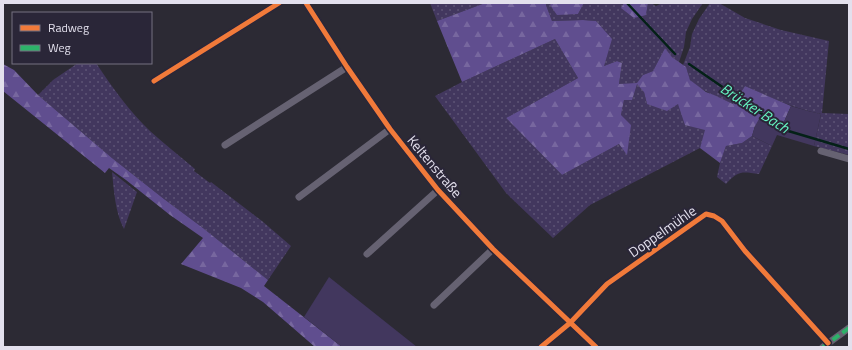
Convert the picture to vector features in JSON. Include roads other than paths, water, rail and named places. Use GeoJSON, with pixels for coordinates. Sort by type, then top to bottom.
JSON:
{"type":"FeatureCollection","features":[{"type":"Feature","properties":{"kind":"street"},"geometry":{"type":"LineString","coordinates":[[154,81],[279,3]]}},
{"type":"Feature","properties":{"kind":"street","name":"Keltenstraße"},"geometry":{"type":"LineString","coordinates":[[306,3],[347,67],[390,129],[438,190],[493,249],[596,347]]}},
{"type":"Feature","properties":{"kind":"street"},"geometry":{"type":"LineString","coordinates":[[225,145],[347,67]]}},
{"type":"Feature","properties":{"kind":"street","name":"Keltenstraße"},"geometry":{"type":"LineString","coordinates":[[299,197],[390,129]]}},
{"type":"Feature","properties":{"kind":"street"},"geometry":{"type":"LineString","coordinates":[[821,151],[849,159]]}},
{"type":"Feature","properties":{"kind":"street","name":"Keltenstraße"},"geometry":{"type":"LineString","coordinates":[[367,254],[438,190]]}},
{"type":"Feature","properties":{"kind":"street","name":"Doppelmühle"},"geometry":{"type":"LineString","coordinates":[[570,323],[607,284],[706,214],[714,216],[722,221],[745,251],[825,345]]}},
{"type":"Feature","properties":{"kind":"street"},"geometry":{"type":"LineString","coordinates":[[434,305],[493,249]]}},
{"type":"Feature","properties":{"kind":"street"},"geometry":{"type":"LineString","coordinates":[[541,347],[570,323]]}},
{"type":"Feature","properties":{"kind":"street"},"geometry":{"type":"LineString","coordinates":[[825,345],[849,328]]}},
{"type":"Feature","properties":{"kind":"waterway","name":"Brücker Bach"},"geometry":{"type":"LineString","coordinates":[[627,3],[675,54]]}},
{"type":"Feature","properties":{"kind":"waterway","name":"Brücker Bach"},"geometry":{"type":"LineString","coordinates":[[689,64],[785,130],[849,149]]}}]}
